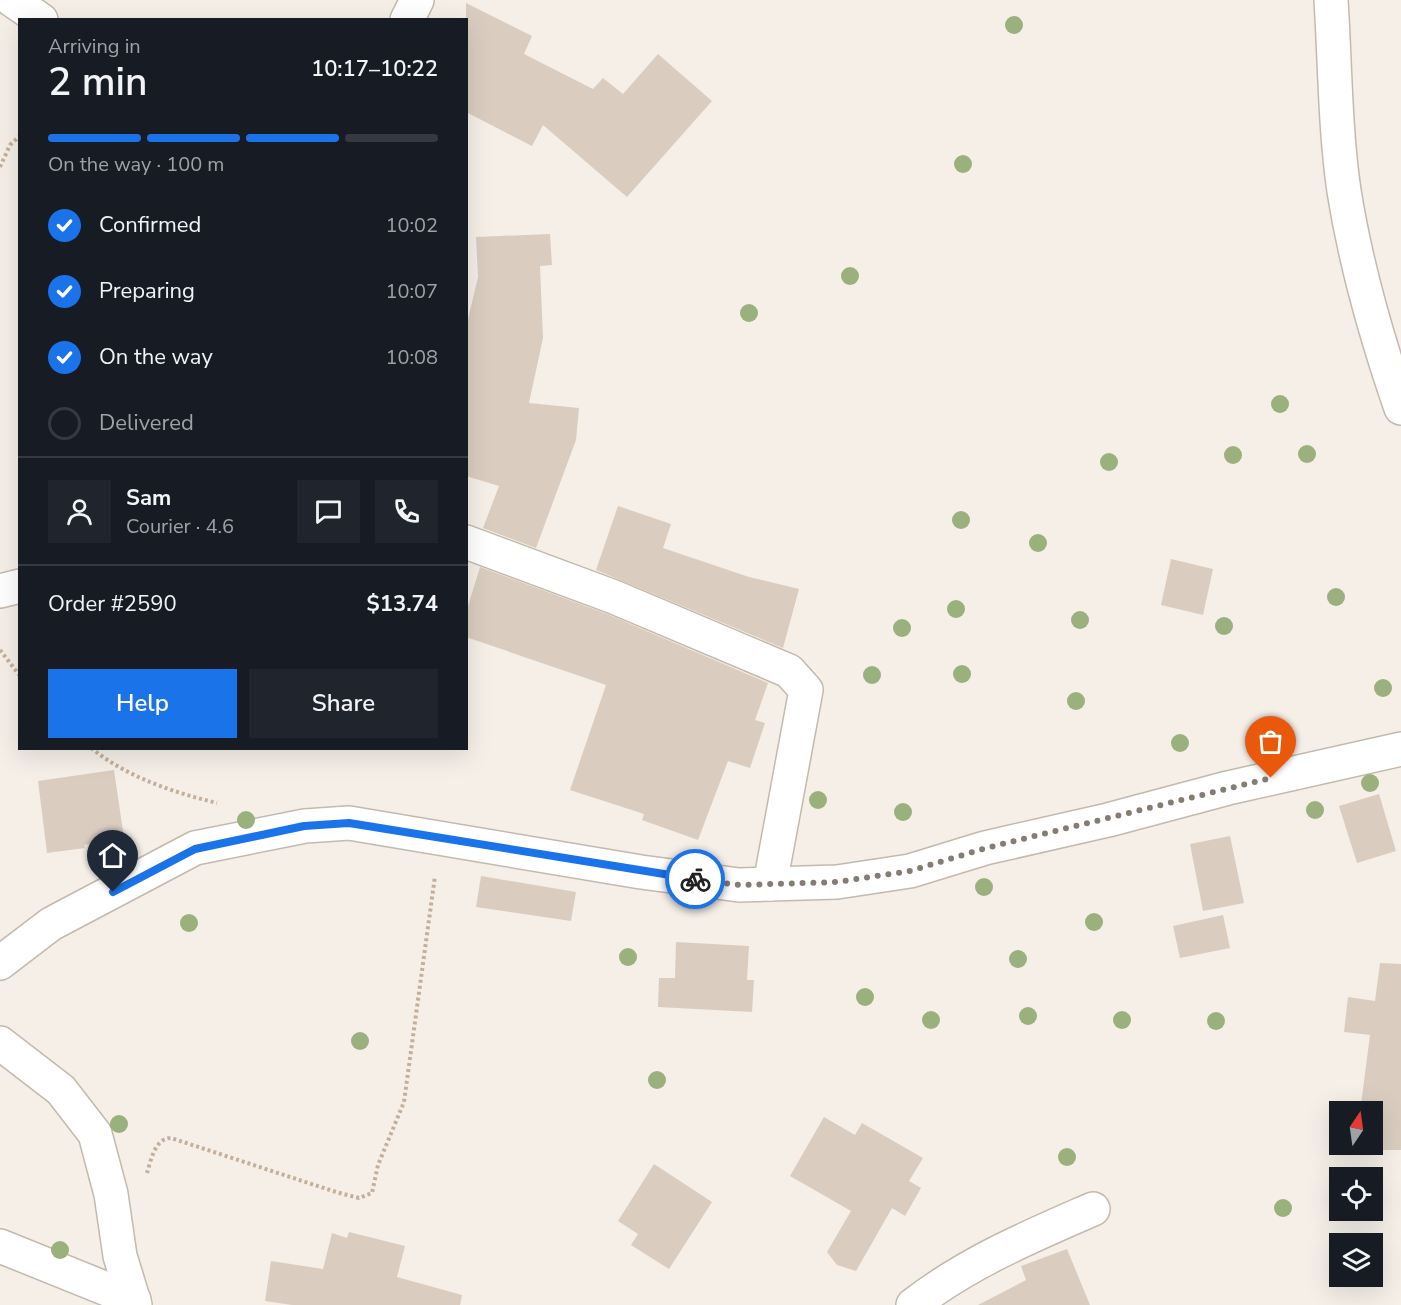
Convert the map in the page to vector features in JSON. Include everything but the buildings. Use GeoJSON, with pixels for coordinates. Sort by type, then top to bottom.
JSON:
{"type":"FeatureCollection","features":[{"type":"Feature","properties":{"kind":"street"},"geometry":{"type":"LineString","coordinates":[[12,0],[38,18]]}},
{"type":"Feature","properties":{"kind":"street"},"geometry":{"type":"LineString","coordinates":[[408,18],[417,0]]}},
{"type":"Feature","properties":{"kind":"street"},"geometry":{"type":"LineString","coordinates":[[1331,0],[1344,189],[1359,274],[1390,342],[1401,408]]}},
{"type":"Feature","properties":{"kind":"street"},"geometry":{"type":"LineString","coordinates":[[468,543],[625,602],[789,671],[800,680],[806,690],[770,884]]}},
{"type":"Feature","properties":{"kind":"street"},"geometry":{"type":"LineString","coordinates":[[0,591],[18,586]]}},
{"type":"Feature","properties":{"kind":"street"},"geometry":{"type":"LineString","coordinates":[[0,963],[51,924],[195,849],[304,826],[349,823],[641,872],[739,885],[837,882],[910,871],[986,848],[1108,820],[1228,788],[1401,749]]}},
{"type":"Feature","properties":{"kind":"street"},"geometry":{"type":"LineString","coordinates":[[0,1043],[61,1090],[95,1134],[111,1194],[120,1256],[135,1302]]}},
{"type":"Feature","properties":{"kind":"street"},"geometry":{"type":"LineString","coordinates":[[913,1305],[987,1255],[1094,1209]]}},
{"type":"Feature","properties":{"kind":"street"},"geometry":{"type":"LineString","coordinates":[[0,1246],[135,1302]]}},
{"type":"Feature","properties":{"kind":"path"},"geometry":{"type":"LineString","coordinates":[[0,167],[10,145],[18,138]]}},
{"type":"Feature","properties":{"kind":"path"},"geometry":{"type":"LineString","coordinates":[[0,650],[18,673]]}},
{"type":"Feature","properties":{"kind":"path"},"geometry":{"type":"LineString","coordinates":[[94,750],[105,759],[145,781],[218,804]]}},
{"type":"Feature","properties":{"kind":"path"},"geometry":{"type":"LineString","coordinates":[[146,1176],[156,1146],[162,1140],[171,1138],[336,1192],[359,1197],[372,1193],[378,1165],[404,1102],[440,837]]}},
{"type":"Feature","properties":{"kind":"way so far"},"geometry":{"type":"LineString","coordinates":[[695,879],[739,885],[837,882],[910,871],[986,848],[1108,820],[1271,778]]}},
{"type":"Feature","properties":{"kind":"route"},"geometry":{"type":"LineString","coordinates":[[113,892],[195,849],[304,826],[349,823],[695,879]]}}]}
